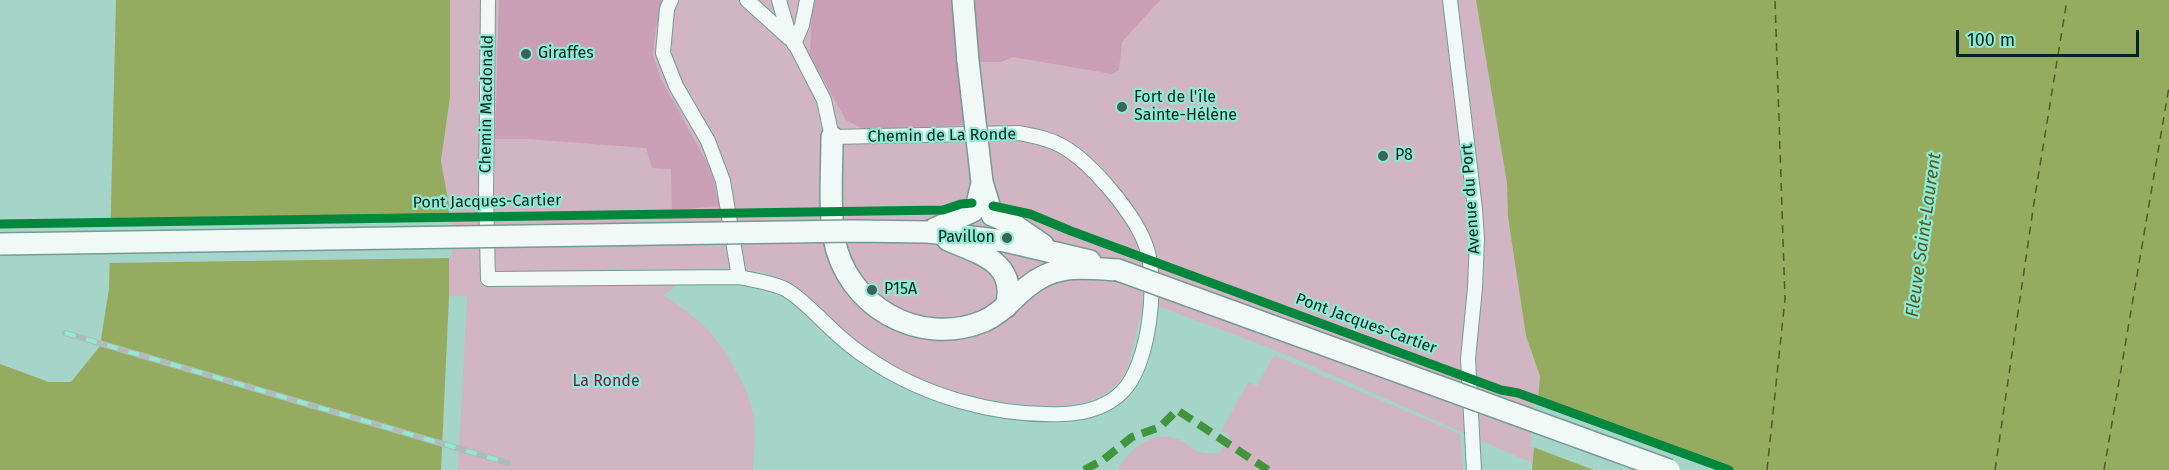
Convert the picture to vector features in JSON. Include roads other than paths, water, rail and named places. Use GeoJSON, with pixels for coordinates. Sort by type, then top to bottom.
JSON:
{"type":"FeatureCollection","features":[{"type":"Feature","properties":{"kind":"main road"},"geometry":{"type":"LineString","coordinates":[[963,0],[982,182],[992,214],[1011,223],[1051,250]]}},
{"type":"Feature","properties":{"kind":"main road"},"geometry":{"type":"LineString","coordinates":[[832,137],[834,237],[845,272],[862,295],[881,312],[899,321],[935,329],[966,327],[1006,307],[1027,286],[1054,270],[1075,268],[1118,270]]}},
{"type":"Feature","properties":{"kind":"main road"},"geometry":{"type":"LineString","coordinates":[[928,232],[973,211],[982,182]]}},
{"type":"Feature","properties":{"kind":"main road","name":"Pont Jacques-Cartier"},"geometry":{"type":"LineString","coordinates":[[0,244],[863,231],[928,232],[986,238],[1051,250],[1118,270],[1669,470]]}},
{"type":"Feature","properties":{"kind":"main road"},"geometry":{"type":"LineString","coordinates":[[928,232],[980,254],[998,265],[1008,283],[1009,294],[1006,307]]}},
{"type":"Feature","properties":{"kind":"street","name":"Chemin Macdonald"},"geometry":{"type":"LineString","coordinates":[[488,0],[486,195],[488,279]]}},
{"type":"Feature","properties":{"kind":"street"},"geometry":{"type":"LineString","coordinates":[[671,0],[664,26],[663,53],[676,86],[708,141],[723,181],[739,277]]}},
{"type":"Feature","properties":{"kind":"street"},"geometry":{"type":"LineString","coordinates":[[747,0],[795,44]]}},
{"type":"Feature","properties":{"kind":"street"},"geometry":{"type":"LineString","coordinates":[[779,0],[787,28],[818,84],[832,137]]}},
{"type":"Feature","properties":{"kind":"street"},"geometry":{"type":"LineString","coordinates":[[795,44],[807,0]]}},
{"type":"Feature","properties":{"kind":"street","name":"Avenue du Port"},"geometry":{"type":"LineString","coordinates":[[1449,0],[1476,219],[1475,288],[1468,359],[1474,470]]}},
{"type":"Feature","properties":{"kind":"street","name":"Chemin de La Ronde"},"geometry":{"type":"LineString","coordinates":[[488,279],[739,277],[785,288],[865,357],[916,385],[966,403],[1019,412],[1063,414],[1103,405],[1122,393],[1130,383],[1137,367],[1149,324],[1152,296],[1151,266],[1141,234],[1124,208],[1085,161],[1059,144],[1018,133],[832,137]]}},
{"type":"Feature","properties":{"kind":"water"},"geometry":{"type":"Polygon","coordinates":[[[116,0],[450,0],[450,97],[441,161],[449,206],[449,296],[441,470],[0,470],[0,364],[49,382],[71,382],[100,346],[109,288],[116,0]]]}},
{"type":"Feature","properties":{"kind":"water","name":"Fleuve Saint-Laurent"},"geometry":{"type":"Polygon","coordinates":[[[1476,0],[2169,0],[2169,470],[1532,470],[1540,376],[1526,336],[1508,217],[1507,183],[1476,0]]]}},
{"type":"Feature","properties":{"kind":"railway"},"geometry":{"type":"LineString","coordinates":[[65,333],[508,463]]}},
{"type":"Feature","properties":{"kind":"place","name":"Giraffes"},"geometry":{"type":"Point","coordinates":[526,54]}},
{"type":"Feature","properties":{"kind":"place","name":"Fort de l'île Sainte-Hélène"},"geometry":{"type":"Point","coordinates":[1122,107]}},
{"type":"Feature","properties":{"kind":"place","name":"P8"},"geometry":{"type":"Point","coordinates":[1383,156]}},
{"type":"Feature","properties":{"kind":"place","name":"Pavillon"},"geometry":{"type":"Point","coordinates":[1007,238]}},
{"type":"Feature","properties":{"kind":"place","name":"P15A"},"geometry":{"type":"Point","coordinates":[872,290]}},
{"type":"Feature","properties":{"kind":"park label","name":"La Ronde"},"geometry":{"type":"Point","coordinates":[606,382]}}]}
